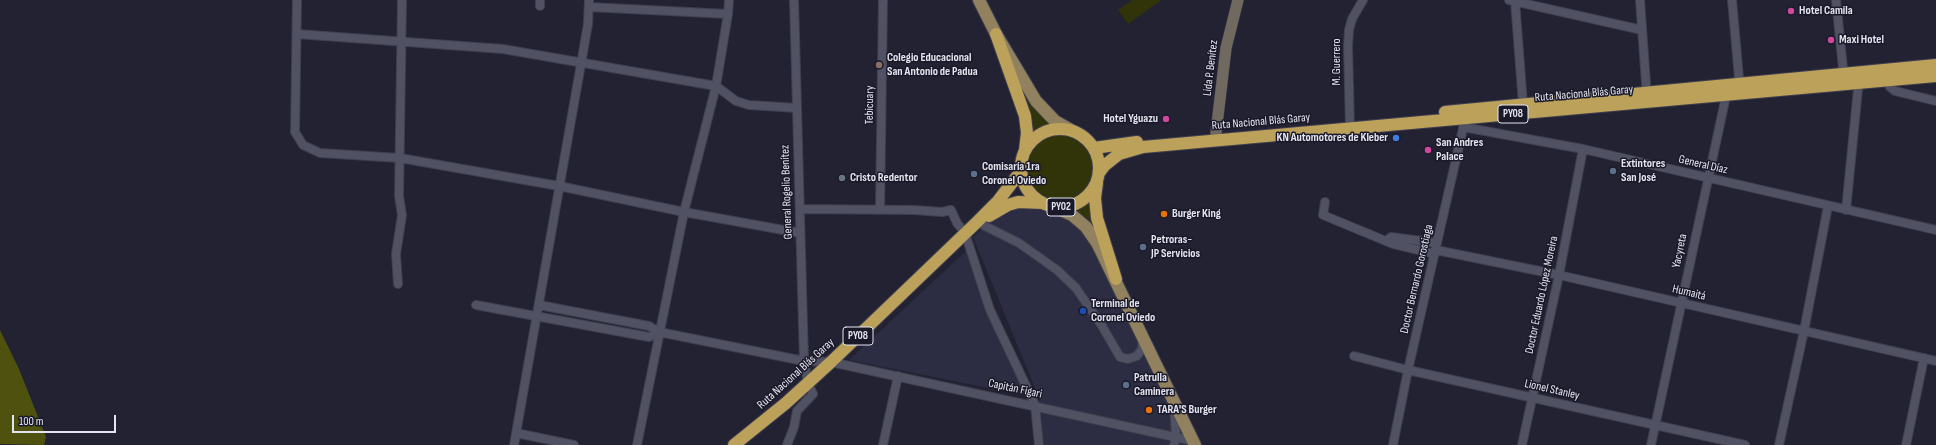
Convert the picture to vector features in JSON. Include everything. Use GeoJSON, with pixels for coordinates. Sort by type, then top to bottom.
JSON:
{"type":"FeatureCollection","features":[{"type":"Feature","properties":{"kind":"highway"},"geometry":{"type":"LineString","coordinates":[[996,34],[1025,116],[1027,133],[1021,171]]}},
{"type":"Feature","properties":{"kind":"highway","name":"Ruta Nacional Blás Garay"},"geometry":{"type":"LineString","coordinates":[[1094,148],[1350,124],[1464,118],[1647,98],[1859,78],[1936,65]]}},
{"type":"Feature","properties":{"kind":"highway","name":"Ruta Nacional Blás Garay"},"geometry":{"type":"LineString","coordinates":[[1859,78],[1887,81],[1936,76]]}},
{"type":"Feature","properties":{"kind":"highway","name":"Ruta Nacional Blás Garay"},"geometry":{"type":"LineString","coordinates":[[1464,118],[1523,104],[1647,98]]}},
{"type":"Feature","properties":{"kind":"highway"},"geometry":{"type":"LineString","coordinates":[[1025,150],[1032,141],[1045,132],[1060,128],[1071,130],[1084,137],[1094,148]]}},
{"type":"Feature","properties":{"kind":"highway","name":"Ruta Nacional Blás Garay"},"geometry":{"type":"LineString","coordinates":[[1098,177],[1111,159],[1131,150],[1216,136]]}},
{"type":"Feature","properties":{"kind":"highway","name":"PY02"},"geometry":{"type":"LineString","coordinates":[[1094,148],[1100,164],[1096,194],[1097,218],[1116,279]]}},
{"type":"Feature","properties":{"kind":"highway","name":"Ruta Nacional Blás Garay"},"geometry":{"type":"LineString","coordinates":[[734,445],[786,403],[831,362],[998,201],[1021,171]]}},
{"type":"Feature","properties":{"kind":"highway","name":"PY02"},"geometry":{"type":"LineString","coordinates":[[1021,171],[1024,182],[1030,192],[1046,204],[1060,207],[1072,205],[1083,200],[1091,192],[1098,177]]}},
{"type":"Feature","properties":{"kind":"highway","name":"Ruta Nacional Blás Garay"},"geometry":{"type":"LineString","coordinates":[[977,222],[1008,205],[1028,201],[1046,204]]}},
{"type":"Feature","properties":{"kind":"main road"},"geometry":{"type":"LineString","coordinates":[[979,0],[996,34],[1028,89],[1041,107],[1055,121],[1071,130]]}},
{"type":"Feature","properties":{"kind":"main road","name":"PY02"},"geometry":{"type":"LineString","coordinates":[[1046,204],[1072,215],[1086,227],[1097,243],[1116,279],[1143,339],[1194,443]]}},
{"type":"Feature","properties":{"kind":"street"},"geometry":{"type":"LineString","coordinates":[[297,0],[296,132],[303,145],[320,153],[400,158],[559,186],[684,212],[800,233]]}},
{"type":"Feature","properties":{"kind":"street"},"geometry":{"type":"LineString","coordinates":[[398,284],[396,254],[402,215],[399,196],[402,0]]}},
{"type":"Feature","properties":{"kind":"street"},"geometry":{"type":"LineString","coordinates":[[637,445],[684,212],[716,86],[729,0]]}},
{"type":"Feature","properties":{"kind":"street","name":"General Rogelio Benítez"},"geometry":{"type":"LineString","coordinates":[[787,445],[794,427],[797,411],[813,394],[808,383],[804,361],[794,0]]}},
{"type":"Feature","properties":{"kind":"street","name":"Tebicuary"},"geometry":{"type":"LineString","coordinates":[[880,210],[883,0]]}},
{"type":"Feature","properties":{"kind":"street","name":"Lida P. Benítez"},"geometry":{"type":"LineString","coordinates":[[1216,136],[1226,48],[1238,0]]}},
{"type":"Feature","properties":{"kind":"street","name":"M. Guerrero"},"geometry":{"type":"LineString","coordinates":[[1350,124],[1349,30],[1352,19],[1363,0]]}},
{"type":"Feature","properties":{"kind":"street"},"geometry":{"type":"LineString","coordinates":[[1640,0],[1647,98]]}},
{"type":"Feature","properties":{"kind":"street"},"geometry":{"type":"LineString","coordinates":[[1732,0],[1740,89]]}},
{"type":"Feature","properties":{"kind":"street"},"geometry":{"type":"LineString","coordinates":[[1836,0],[1844,79]]}},
{"type":"Feature","properties":{"kind":"street"},"geometry":{"type":"LineString","coordinates":[[1523,104],[1512,1],[1642,30]]}},
{"type":"Feature","properties":{"kind":"street"},"geometry":{"type":"LineString","coordinates":[[514,445],[588,24],[589,4],[728,14]]}},
{"type":"Feature","properties":{"kind":"street"},"geometry":{"type":"LineString","coordinates":[[297,34],[503,48],[716,86],[732,99],[742,104],[797,108]]}},
{"type":"Feature","properties":{"kind":"street"},"geometry":{"type":"LineString","coordinates":[[1846,210],[1859,78]]}},
{"type":"Feature","properties":{"kind":"street"},"geometry":{"type":"LineString","coordinates":[[1887,81],[1890,87],[1895,91],[1936,101]]}},
{"type":"Feature","properties":{"kind":"street","name":"Yacyreta"},"geometry":{"type":"LineString","coordinates":[[1651,445],[1726,91]]}},
{"type":"Feature","properties":{"kind":"street","name":"General Díaz"},"geometry":{"type":"LineString","coordinates":[[1464,118],[1583,149],[1936,230]]}},
{"type":"Feature","properties":{"kind":"street","name":"Doctor Bernardo Gorostiaga"},"geometry":{"type":"LineString","coordinates":[[1393,445],[1408,370],[1464,118]]}},
{"type":"Feature","properties":{"kind":"street","name":"Doctor Eduardo López Moreira"},"geometry":{"type":"LineString","coordinates":[[1522,445],[1559,275],[1583,149]]}},
{"type":"Feature","properties":{"kind":"street"},"geometry":{"type":"LineString","coordinates":[[1325,202],[1323,215],[1386,241],[1436,249]]}},
{"type":"Feature","properties":{"kind":"street"},"geometry":{"type":"LineString","coordinates":[[1779,445],[1804,331],[1828,206]]}},
{"type":"Feature","properties":{"kind":"street"},"geometry":{"type":"LineString","coordinates":[[800,209],[942,212],[951,210],[958,223],[966,233],[990,310],[1035,406],[1039,445]]}},
{"type":"Feature","properties":{"kind":"street"},"geometry":{"type":"LineString","coordinates":[[977,222],[1019,243],[1057,270],[1076,288],[1120,357],[1128,359],[1137,356],[1142,349],[1143,339]]}},
{"type":"Feature","properties":{"kind":"street"},"geometry":{"type":"LineString","coordinates":[[1386,241],[1391,237],[1436,249]]}},
{"type":"Feature","properties":{"kind":"street","name":"Humaitá"},"geometry":{"type":"LineString","coordinates":[[1436,249],[1559,275],[1680,304],[1936,361]]}},
{"type":"Feature","properties":{"kind":"street"},"geometry":{"type":"LineString","coordinates":[[476,305],[649,337],[659,332]]}},
{"type":"Feature","properties":{"kind":"street"},"geometry":{"type":"LineString","coordinates":[[539,305],[649,326],[659,332]]}},
{"type":"Feature","properties":{"kind":"street","name":"Capitán Figari"},"geometry":{"type":"LineString","coordinates":[[659,332],[804,361],[831,362],[1176,436],[1194,443]]}},
{"type":"Feature","properties":{"kind":"street","name":"Lionel Stanley"},"geometry":{"type":"LineString","coordinates":[[1354,356],[1408,370],[1745,445]]}},
{"type":"Feature","properties":{"kind":"street"},"geometry":{"type":"LineString","coordinates":[[1906,445],[1924,358]]}},
{"type":"Feature","properties":{"kind":"street"},"geometry":{"type":"LineString","coordinates":[[883,445],[898,376]]}},
{"type":"Feature","properties":{"kind":"street"},"geometry":{"type":"LineString","coordinates":[[1174,401],[1176,436],[1174,445]]}},
{"type":"Feature","properties":{"kind":"street"},"geometry":{"type":"LineString","coordinates":[[516,433],[574,445]]}},
{"type":"Feature","properties":{"kind":"shaded area"},"geometry":{"type":"Polygon","coordinates":[[[1132,0],[1160,1],[1128,24],[1118,10],[1132,0]]]}},
{"type":"Feature","properties":{"kind":"shaded area"},"geometry":{"type":"Polygon","coordinates":[[[1015,74],[1056,125],[1045,127],[1033,135],[1031,122],[1015,74]]]}},
{"type":"Feature","properties":{"kind":"shaded area"},"geometry":{"type":"Polygon","coordinates":[[[1060,134],[1073,137],[1084,144],[1091,155],[1094,168],[1091,181],[1084,192],[1073,199],[1060,202],[1047,199],[1036,192],[1029,181],[1026,168],[1029,155],[1036,144],[1047,137],[1060,134]]]}},
{"type":"Feature","properties":{"kind":"shaded area"},"geometry":{"type":"Polygon","coordinates":[[[1091,199],[1099,239],[1071,210],[1082,206],[1091,199]]]}},
{"type":"Feature","properties":{"kind":"shaded area"},"geometry":{"type":"Polygon","coordinates":[[[1017,209],[1046,210],[1071,221],[1086,235],[1190,445],[1043,445],[1039,398],[973,237],[993,221],[1017,209]]]}},
{"type":"Feature","properties":{"kind":"shaded area"},"geometry":{"type":"Polygon","coordinates":[[[968,249],[1028,396],[849,360],[968,249]]]}},
{"type":"Feature","properties":{"kind":"shaded area"},"geometry":{"type":"Polygon","coordinates":[[[0,330],[19,369],[46,437],[44,445],[0,444],[0,330]]]}},
{"type":"Feature","properties":{"kind":"place","name":"Hotel Camila"},"geometry":{"type":"Point","coordinates":[1791,11]}},
{"type":"Feature","properties":{"kind":"place","name":"Maxi Hotel"},"geometry":{"type":"Point","coordinates":[1831,40]}},
{"type":"Feature","properties":{"kind":"place","name":"Colegio Educacional San Antonio de Padua"},"geometry":{"type":"Point","coordinates":[879,65]}},
{"type":"Feature","properties":{"kind":"place","name":"Hotel Yguazu"},"geometry":{"type":"Point","coordinates":[1166,119]}},
{"type":"Feature","properties":{"kind":"place","name":"KN Automotores de Kleber"},"geometry":{"type":"Point","coordinates":[1396,138]}},
{"type":"Feature","properties":{"kind":"place","name":"San Andres Palace"},"geometry":{"type":"Point","coordinates":[1428,150]}},
{"type":"Feature","properties":{"kind":"place","name":"Extintores San José"},"geometry":{"type":"Point","coordinates":[1613,171]}},
{"type":"Feature","properties":{"kind":"place","name":"Comisaría 1ra Coronel Oviedo"},"geometry":{"type":"Point","coordinates":[974,174]}},
{"type":"Feature","properties":{"kind":"place","name":"Cristo Redentor"},"geometry":{"type":"Point","coordinates":[842,178]}},
{"type":"Feature","properties":{"kind":"place","name":"Burger King"},"geometry":{"type":"Point","coordinates":[1164,214]}},
{"type":"Feature","properties":{"kind":"place","name":"Petroras- JP Servicios"},"geometry":{"type":"Point","coordinates":[1143,247]}},
{"type":"Feature","properties":{"kind":"place","name":"Terminal de Coronel Oviedo"},"geometry":{"type":"Point","coordinates":[1083,311]}},
{"type":"Feature","properties":{"kind":"place","name":"Patrulla Caminera"},"geometry":{"type":"Point","coordinates":[1126,385]}},
{"type":"Feature","properties":{"kind":"place","name":"TARA'S Burger"},"geometry":{"type":"Point","coordinates":[1149,410]}}]}
